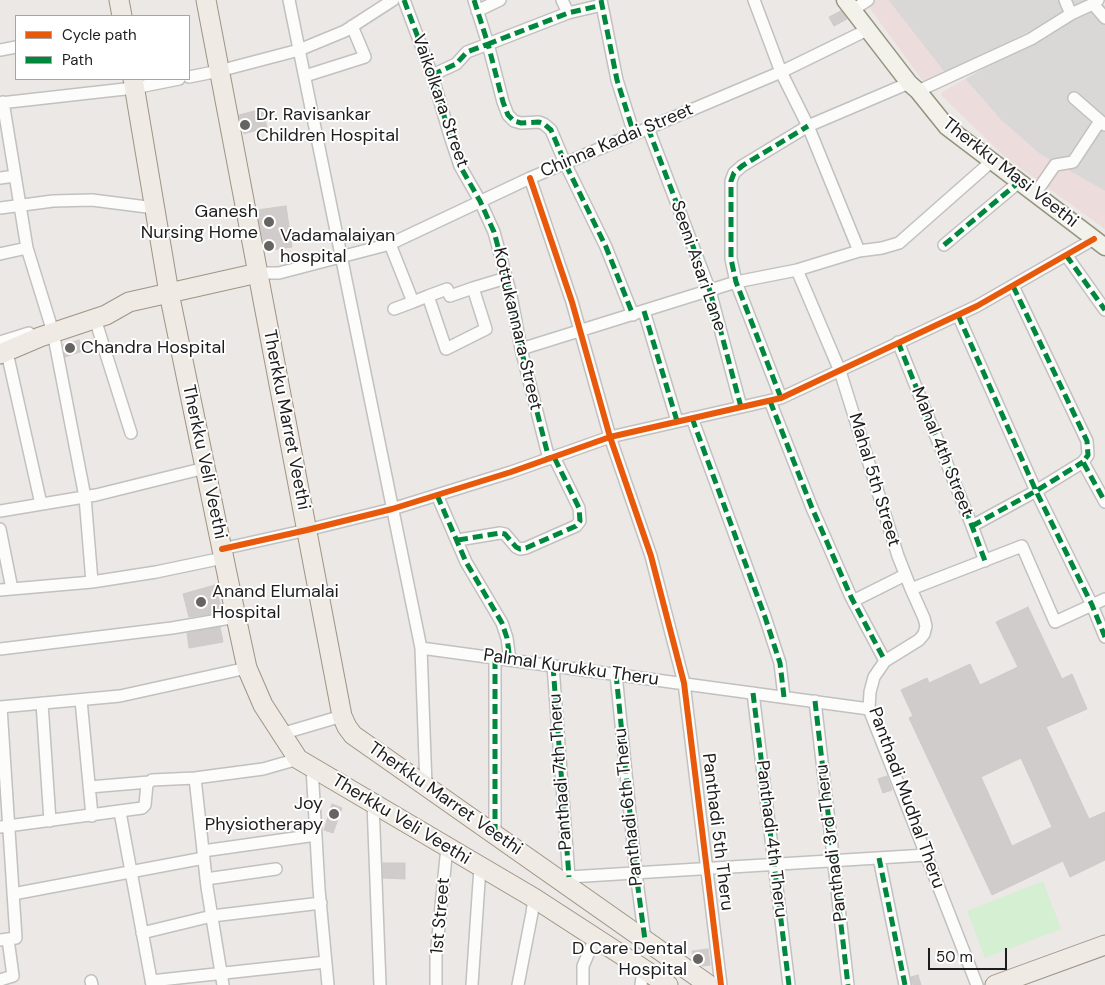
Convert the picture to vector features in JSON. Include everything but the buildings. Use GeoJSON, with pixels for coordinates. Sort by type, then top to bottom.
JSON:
{"type":"FeatureCollection","features":[{"type":"Feature","properties":{"kind":"main road"},"geometry":{"type":"LineString","coordinates":[[119,0],[122,15]]}},
{"type":"Feature","properties":{"kind":"main road","name":"Therkku Marret Veethi"},"geometry":{"type":"LineString","coordinates":[[206,0],[342,716],[347,728],[495,834],[567,881],[644,940],[709,985]]}},
{"type":"Feature","properties":{"kind":"main road","name":"Therkku Masi Veethi"},"geometry":{"type":"LineString","coordinates":[[849,5],[867,30],[947,127],[1099,243]]}},
{"type":"Feature","properties":{"kind":"main road","name":"Therkku Veli Veethi"},"geometry":{"type":"LineString","coordinates":[[133,83],[170,299],[222,553],[248,668],[263,705],[281,734],[305,763],[534,898],[596,938],[642,977],[668,985]]}},
{"type":"Feature","properties":{"kind":"main road"},"geometry":{"type":"LineString","coordinates":[[3,357],[40,337],[100,317],[136,314],[170,299],[259,279]]}},
{"type":"Feature","properties":{"kind":"main road"},"geometry":{"type":"LineString","coordinates":[[995,985],[1105,945]]}},
{"type":"Feature","properties":{"kind":"street"},"geometry":{"type":"LineString","coordinates":[[289,0],[421,648],[426,786]]}},
{"type":"Feature","properties":{"kind":"street"},"geometry":{"type":"LineString","coordinates":[[190,77],[300,50],[352,26],[393,0]]}},
{"type":"Feature","properties":{"kind":"street","name":"Vaikolkara Street"},"geometry":{"type":"LineString","coordinates":[[404,0],[432,75],[460,166],[480,201]]}},
{"type":"Feature","properties":{"kind":"street"},"geometry":{"type":"LineString","coordinates":[[500,0],[476,6],[508,115],[514,121],[521,123],[539,122],[548,127],[606,247],[633,315]]}},
{"type":"Feature","properties":{"kind":"street"},"geometry":{"type":"LineString","coordinates":[[562,0],[568,13]]}},
{"type":"Feature","properties":{"kind":"street"},"geometry":{"type":"LineString","coordinates":[[754,0],[780,72],[808,126],[859,251]]}},
{"type":"Feature","properties":{"kind":"street"},"geometry":{"type":"LineString","coordinates":[[849,5],[868,0]]}},
{"type":"Feature","properties":{"kind":"street"},"geometry":{"type":"LineString","coordinates":[[1064,0],[1071,14]]}},
{"type":"Feature","properties":{"kind":"street"},"geometry":{"type":"LineString","coordinates":[[432,75],[456,64],[467,52],[601,2],[617,80],[634,134]]}},
{"type":"Feature","properties":{"kind":"street"},"geometry":{"type":"LineString","coordinates":[[885,661],[853,601],[812,508],[736,282],[730,243],[731,181],[734,174],[742,166],[808,126],[913,87],[1031,39],[1071,14],[1095,2],[1105,18]]}},
{"type":"Feature","properties":{"kind":"street"},"geometry":{"type":"LineString","coordinates":[[305,76],[365,57],[352,26]]}},
{"type":"Feature","properties":{"kind":"street","name":"Chinna Kadai Street"},"geometry":{"type":"LineString","coordinates":[[259,279],[390,244],[530,178],[780,72],[867,30]]}},
{"type":"Feature","properties":{"kind":"street"},"geometry":{"type":"LineString","coordinates":[[0,50],[15,47]]}},
{"type":"Feature","properties":{"kind":"street"},"geometry":{"type":"LineString","coordinates":[[92,582],[85,497],[40,337],[2,103],[133,83],[168,80]]}},
{"type":"Feature","properties":{"kind":"street"},"geometry":{"type":"LineString","coordinates":[[1035,194],[1055,165],[1073,162],[1103,123],[1074,98]]}},
{"type":"Feature","properties":{"kind":"street","name":"Seeni Asari Lane"},"geometry":{"type":"LineString","coordinates":[[648,128],[710,291],[741,407]]}},
{"type":"Feature","properties":{"kind":"street"},"geometry":{"type":"LineString","coordinates":[[521,349],[736,282],[797,270],[859,251],[882,248],[899,243],[992,161]]}},
{"type":"Feature","properties":{"kind":"street"},"geometry":{"type":"LineString","coordinates":[[0,178],[15,176]]}},
{"type":"Feature","properties":{"kind":"street","name":"Panthadi 5th Theru"},"geometry":{"type":"LineString","coordinates":[[530,178],[572,302],[610,437],[651,556],[684,684],[721,985]]}},
{"type":"Feature","properties":{"kind":"street"},"geometry":{"type":"LineString","coordinates":[[944,246],[1019,182]]}},
{"type":"Feature","properties":{"kind":"street"},"geometry":{"type":"LineString","coordinates":[[0,208],[53,201],[92,200],[155,208]]}},
{"type":"Feature","properties":{"kind":"street","name":"Kottukannara Street"},"geometry":{"type":"LineString","coordinates":[[458,540],[500,532],[505,534],[520,549],[576,526],[580,521],[576,499],[552,458],[521,349],[494,232],[480,201]]}},
{"type":"Feature","properties":{"kind":"street"},"geometry":{"type":"LineString","coordinates":[[0,529],[6,590],[92,582],[156,572],[307,530],[392,509],[512,472],[610,437],[775,399],[840,371],[958,315],[1066,256],[1099,243]]}},
{"type":"Feature","properties":{"kind":"street"},"geometry":{"type":"LineString","coordinates":[[390,244],[413,302]]}},
{"type":"Feature","properties":{"kind":"street"},"geometry":{"type":"LineString","coordinates":[[0,254],[27,248]]}},
{"type":"Feature","properties":{"kind":"street"},"geometry":{"type":"LineString","coordinates":[[1066,256],[1105,310]]}},
{"type":"Feature","properties":{"kind":"street","name":"Mahal 5th Street"},"geometry":{"type":"LineString","coordinates":[[797,270],[840,371],[898,556],[911,589]]}},
{"type":"Feature","properties":{"kind":"street"},"geometry":{"type":"LineString","coordinates":[[394,309],[447,289],[450,296],[506,278]]}},
{"type":"Feature","properties":{"kind":"street"},"geometry":{"type":"LineString","coordinates":[[972,526],[1036,491],[1083,462],[1088,455],[1087,441],[1013,286]]}},
{"type":"Feature","properties":{"kind":"street"},"geometry":{"type":"LineString","coordinates":[[428,296],[446,349],[486,329],[474,288]]}},
{"type":"Feature","properties":{"kind":"street"},"geometry":{"type":"LineString","coordinates":[[644,311],[677,421]]}},
{"type":"Feature","properties":{"kind":"street"},"geometry":{"type":"LineString","coordinates":[[958,315],[1036,491],[1092,605],[1105,637]]}},
{"type":"Feature","properties":{"kind":"street"},"geometry":{"type":"LineString","coordinates":[[100,317],[131,433]]}},
{"type":"Feature","properties":{"kind":"street"},"geometry":{"type":"LineString","coordinates":[[0,342],[29,333],[40,337]]}},
{"type":"Feature","properties":{"kind":"street","name":"Mahal 4th Street"},"geometry":{"type":"LineString","coordinates":[[898,342],[985,562]]}},
{"type":"Feature","properties":{"kind":"street"},"geometry":{"type":"LineString","coordinates":[[3,357],[42,504]]}},
{"type":"Feature","properties":{"kind":"street"},"geometry":{"type":"LineString","coordinates":[[692,418],[768,626],[780,663],[784,697]]}},
{"type":"Feature","properties":{"kind":"street"},"geometry":{"type":"LineString","coordinates":[[1083,462],[1105,502]]}},
{"type":"Feature","properties":{"kind":"street"},"geometry":{"type":"LineString","coordinates":[[0,510],[85,497],[205,468]]}},
{"type":"Feature","properties":{"kind":"street"},"geometry":{"type":"LineString","coordinates":[[438,495],[470,569],[502,623],[507,638],[510,660]]}},
{"type":"Feature","properties":{"kind":"street"},"geometry":{"type":"LineString","coordinates":[[911,589],[985,562],[1022,546],[1056,622],[1105,599]]}},
{"type":"Feature","properties":{"kind":"street"},"geometry":{"type":"LineString","coordinates":[[853,601],[905,576]]}},
{"type":"Feature","properties":{"kind":"street","name":"Panthadi Mudhal Theru"},"geometry":{"type":"LineString","coordinates":[[911,589],[924,618],[926,626],[924,634],[919,640],[885,661],[874,677],[870,692],[870,709],[977,985]]}},
{"type":"Feature","properties":{"kind":"street"},"geometry":{"type":"LineString","coordinates":[[0,649],[172,628],[236,617]]}},
{"type":"Feature","properties":{"kind":"street","name":"Palmal Kurukku Theru"},"geometry":{"type":"LineString","coordinates":[[421,648],[870,709]]}},
{"type":"Feature","properties":{"kind":"street"},"geometry":{"type":"LineString","coordinates":[[495,658],[495,834]]}},
{"type":"Feature","properties":{"kind":"street","name":"Panthadi 7th Theru"},"geometry":{"type":"LineString","coordinates":[[553,666],[567,881]]}},
{"type":"Feature","properties":{"kind":"street"},"geometry":{"type":"LineString","coordinates":[[0,980],[14,976],[4,939],[16,938],[13,894],[4,826],[0,707],[120,696],[248,668]]}},
{"type":"Feature","properties":{"kind":"street","name":"Panthadi 6th Theru"},"geometry":{"type":"LineString","coordinates":[[616,674],[644,940]]}},
{"type":"Feature","properties":{"kind":"street","name":"Panthadi 4th Theru"},"geometry":{"type":"LineString","coordinates":[[753,693],[789,985]]}},
{"type":"Feature","properties":{"kind":"street"},"geometry":{"type":"LineString","coordinates":[[81,700],[92,816]]}},
{"type":"Feature","properties":{"kind":"street","name":"Panthadi 3rd Theru"},"geometry":{"type":"LineString","coordinates":[[815,701],[848,985]]}},
{"type":"Feature","properties":{"kind":"street"},"geometry":{"type":"LineString","coordinates":[[42,703],[50,821]]}},
{"type":"Feature","properties":{"kind":"street"},"geometry":{"type":"LineString","coordinates":[[281,734],[342,716]]}},
{"type":"Feature","properties":{"kind":"street"},"geometry":{"type":"LineString","coordinates":[[89,787],[195,778],[305,763],[316,835],[328,985]]}},
{"type":"Feature","properties":{"kind":"street"},"geometry":{"type":"LineString","coordinates":[[195,778],[206,879],[223,985]]}},
{"type":"Feature","properties":{"kind":"street"},"geometry":{"type":"LineString","coordinates":[[4,826],[92,816],[145,807],[147,784],[149,782]]}},
{"type":"Feature","properties":{"kind":"street"},"geometry":{"type":"LineString","coordinates":[[373,803],[380,985]]}},
{"type":"Feature","properties":{"kind":"street"},"geometry":{"type":"LineString","coordinates":[[120,812],[151,983],[221,972],[326,962]]}},
{"type":"Feature","properties":{"kind":"street"},"geometry":{"type":"LineString","coordinates":[[13,894],[131,872],[203,854],[316,835]]}},
{"type":"Feature","properties":{"kind":"street","name":"1st Street"},"geometry":{"type":"LineString","coordinates":[[436,985],[436,956],[447,847]]}},
{"type":"Feature","properties":{"kind":"street"},"geometry":{"type":"LineString","coordinates":[[567,881],[636,873],[926,855]]}},
{"type":"Feature","properties":{"kind":"street"},"geometry":{"type":"LineString","coordinates":[[879,858],[905,985]]}},
{"type":"Feature","properties":{"kind":"street"},"geometry":{"type":"LineString","coordinates":[[472,985],[480,867]]}},
{"type":"Feature","properties":{"kind":"street"},"geometry":{"type":"LineString","coordinates":[[206,879],[276,869]]}},
{"type":"Feature","properties":{"kind":"street"},"geometry":{"type":"LineString","coordinates":[[518,985],[534,898]]}},
{"type":"Feature","properties":{"kind":"street"},"geometry":{"type":"LineString","coordinates":[[142,933],[212,916],[321,903]]}},
{"type":"Feature","properties":{"kind":"street"},"geometry":{"type":"LineString","coordinates":[[582,985],[583,966],[596,938]]}},
{"type":"Feature","properties":{"kind":"shaded area"},"geometry":{"type":"Polygon","coordinates":[[[864,0],[888,0],[945,73],[929,82],[923,81],[864,0]]]}},
{"type":"Feature","properties":{"kind":"shaded area"},"geometry":{"type":"Polygon","coordinates":[[[888,0],[1087,0],[1051,21],[945,73],[888,0]]]}},
{"type":"Feature","properties":{"kind":"shaded area"},"geometry":{"type":"Polygon","coordinates":[[[1101,2],[1105,6],[1105,191],[1041,155],[1002,121],[965,79],[1101,2]]]}},
{"type":"Feature","properties":{"kind":"shaded area"},"geometry":{"type":"Polygon","coordinates":[[[965,79],[1002,121],[1041,155],[1105,191],[1105,229],[1004,156],[942,96],[942,92],[965,79]]]}},
{"type":"Feature","properties":{"kind":"green space"},"geometry":{"type":"Polygon","coordinates":[[[1043,881],[1061,929],[985,958],[967,911],[1043,881]]]}},
{"type":"Feature","properties":{"kind":"marked path"},"geometry":{"type":"LineString","coordinates":[[404,0],[432,75],[460,166],[480,201],[494,232],[511,295],[521,349],[549,459]]}},
{"type":"Feature","properties":{"kind":"marked path"},"geometry":{"type":"LineString","coordinates":[[474,0],[488,44],[568,13],[602,5]]}},
{"type":"Feature","properties":{"kind":"marked path"},"geometry":{"type":"LineString","coordinates":[[601,0],[617,80],[634,134]]}},
{"type":"Feature","properties":{"kind":"marked path"},"geometry":{"type":"LineString","coordinates":[[432,75],[456,64],[467,52],[488,44],[508,115],[514,121],[521,123],[539,122],[551,130],[606,247],[633,315]]}},
{"type":"Feature","properties":{"kind":"marked path"},"geometry":{"type":"LineString","coordinates":[[781,398],[736,282],[731,259],[731,181],[734,173],[742,166],[808,126]]}},
{"type":"Feature","properties":{"kind":"marked path"},"geometry":{"type":"LineString","coordinates":[[648,128],[710,291],[741,407]]}},
{"type":"Feature","properties":{"kind":"marked path"},"geometry":{"type":"LineString","coordinates":[[944,245],[1019,182]]}},
{"type":"Feature","properties":{"kind":"marked path"},"geometry":{"type":"LineString","coordinates":[[1066,255],[1105,310]]}},
{"type":"Feature","properties":{"kind":"marked path"},"geometry":{"type":"LineString","coordinates":[[1013,286],[1087,441],[1088,455],[1083,462],[1105,502]]}},
{"type":"Feature","properties":{"kind":"marked path"},"geometry":{"type":"LineString","coordinates":[[644,311],[677,421]]}},
{"type":"Feature","properties":{"kind":"marked path"},"geometry":{"type":"LineString","coordinates":[[958,315],[1036,491],[1092,605],[1105,637]]}},
{"type":"Feature","properties":{"kind":"marked path"},"geometry":{"type":"LineString","coordinates":[[898,342],[985,561]]}},
{"type":"Feature","properties":{"kind":"marked path"},"geometry":{"type":"LineString","coordinates":[[770,401],[812,508],[851,597],[885,661]]}},
{"type":"Feature","properties":{"kind":"marked path"},"geometry":{"type":"LineString","coordinates":[[692,418],[765,617],[780,663],[784,697]]}},
{"type":"Feature","properties":{"kind":"marked path"},"geometry":{"type":"LineString","coordinates":[[458,540],[500,533],[505,534],[520,549],[576,526],[580,521],[579,508],[554,457]]}},
{"type":"Feature","properties":{"kind":"marked path"},"geometry":{"type":"LineString","coordinates":[[972,526],[1036,491],[1083,462]]}},
{"type":"Feature","properties":{"kind":"marked path"},"geometry":{"type":"LineString","coordinates":[[437,495],[466,562],[502,623],[507,638],[510,660]]}},
{"type":"Feature","properties":{"kind":"marked path"},"geometry":{"type":"LineString","coordinates":[[495,658],[495,834]]}},
{"type":"Feature","properties":{"kind":"marked path"},"geometry":{"type":"LineString","coordinates":[[553,666],[569,877]]}},
{"type":"Feature","properties":{"kind":"marked path"},"geometry":{"type":"LineString","coordinates":[[616,674],[636,873],[645,940]]}},
{"type":"Feature","properties":{"kind":"marked path"},"geometry":{"type":"LineString","coordinates":[[753,693],[789,985]]}},
{"type":"Feature","properties":{"kind":"marked path"},"geometry":{"type":"LineString","coordinates":[[815,701],[848,985]]}},
{"type":"Feature","properties":{"kind":"marked path"},"geometry":{"type":"LineString","coordinates":[[879,858],[905,985]]}},
{"type":"Feature","properties":{"kind":"cycle path"},"geometry":{"type":"LineString","coordinates":[[530,178],[572,302],[610,437],[651,556],[684,683],[721,985]]}},
{"type":"Feature","properties":{"kind":"cycle path"},"geometry":{"type":"LineString","coordinates":[[222,549],[392,509],[511,472],[610,437],[781,398],[977,306],[1094,239]]}},
{"type":"Feature","properties":{"kind":"place","name":"Dr. Ravisankar Children Hospital"},"geometry":{"type":"Point","coordinates":[245,125]}},
{"type":"Feature","properties":{"kind":"place","name":"Ganesh Nursing Home"},"geometry":{"type":"Point","coordinates":[269,222]}},
{"type":"Feature","properties":{"kind":"place","name":"Vadamalaiyan hospital"},"geometry":{"type":"Point","coordinates":[269,246]}},
{"type":"Feature","properties":{"kind":"place","name":"Chandra Hospital"},"geometry":{"type":"Point","coordinates":[70,348]}},
{"type":"Feature","properties":{"kind":"place","name":"Anand Elumalai Hospital"},"geometry":{"type":"Point","coordinates":[201,602]}},
{"type":"Feature","properties":{"kind":"place","name":"Joy Physiotherapy"},"geometry":{"type":"Point","coordinates":[334,814]}},
{"type":"Feature","properties":{"kind":"place","name":"D Care Dental Hospital"},"geometry":{"type":"Point","coordinates":[698,959]}}]}
